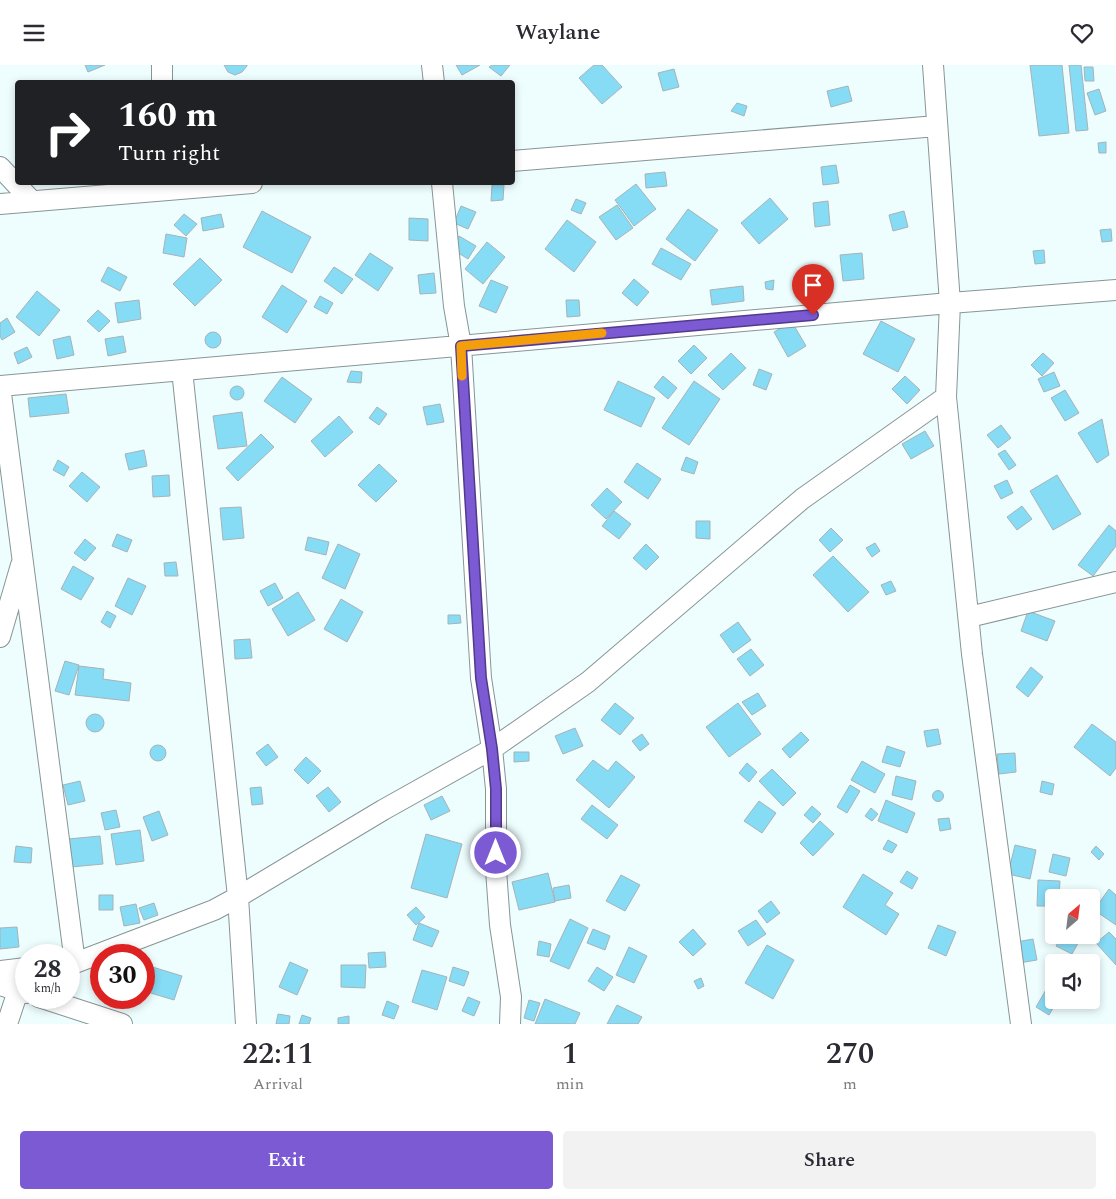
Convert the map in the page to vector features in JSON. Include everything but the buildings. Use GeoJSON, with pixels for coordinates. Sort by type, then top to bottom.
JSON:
{"type":"FeatureCollection","features":[{"type":"Feature","properties":{"kind":"street"},"geometry":{"type":"LineString","coordinates":[[162,65],[162,80]]}},
{"type":"Feature","properties":{"kind":"street"},"geometry":{"type":"LineString","coordinates":[[432,65],[434,80]]}},
{"type":"Feature","properties":{"kind":"street"},"geometry":{"type":"LineString","coordinates":[[933,65],[950,303],[946,397],[972,654],[1021,1024]]}},
{"type":"Feature","properties":{"kind":"street"},"geometry":{"type":"LineString","coordinates":[[515,161],[937,125]]}},
{"type":"Feature","properties":{"kind":"street"},"geometry":{"type":"LineString","coordinates":[[0,167],[15,183]]}},
{"type":"Feature","properties":{"kind":"street"},"geometry":{"type":"LineString","coordinates":[[17,185],[32,201]]}},
{"type":"Feature","properties":{"kind":"street"},"geometry":{"type":"LineString","coordinates":[[0,204],[164,186],[193,185]]}},
{"type":"Feature","properties":{"kind":"street"},"geometry":{"type":"LineString","coordinates":[[442,185],[454,306],[461,346],[481,678],[496,789],[496,870],[500,925],[511,997],[510,1024]]}},
{"type":"Feature","properties":{"kind":"street"},"geometry":{"type":"LineString","coordinates":[[70,944],[23,555],[0,386],[1116,290]]}},
{"type":"Feature","properties":{"kind":"street"},"geometry":{"type":"LineString","coordinates":[[182,370],[238,897],[246,1024]]}},
{"type":"Feature","properties":{"kind":"street"},"geometry":{"type":"LineString","coordinates":[[80,961],[214,910],[383,810],[492,749],[588,682],[802,499],[946,397]]}},
{"type":"Feature","properties":{"kind":"street"},"geometry":{"type":"LineString","coordinates":[[0,637],[23,555]]}},
{"type":"Feature","properties":{"kind":"street"},"geometry":{"type":"LineString","coordinates":[[969,617],[1116,582]]}},
{"type":"Feature","properties":{"kind":"street"},"geometry":{"type":"LineString","coordinates":[[0,971],[15,969]]}},
{"type":"Feature","properties":{"kind":"street"},"geometry":{"type":"LineString","coordinates":[[7,1024],[15,990]]}},
{"type":"Feature","properties":{"kind":"street"},"geometry":{"type":"LineString","coordinates":[[76,1009],[122,1024]]}},
{"type":"Feature","properties":{"kind":"slow traffic"},"geometry":{"type":"LineString","coordinates":[[462,376],[461,346],[602,333]]}},
{"type":"Feature","properties":{"kind":"route"},"geometry":{"type":"LineString","coordinates":[[496,853],[496,789],[481,678],[461,346],[813,315]]}}]}
